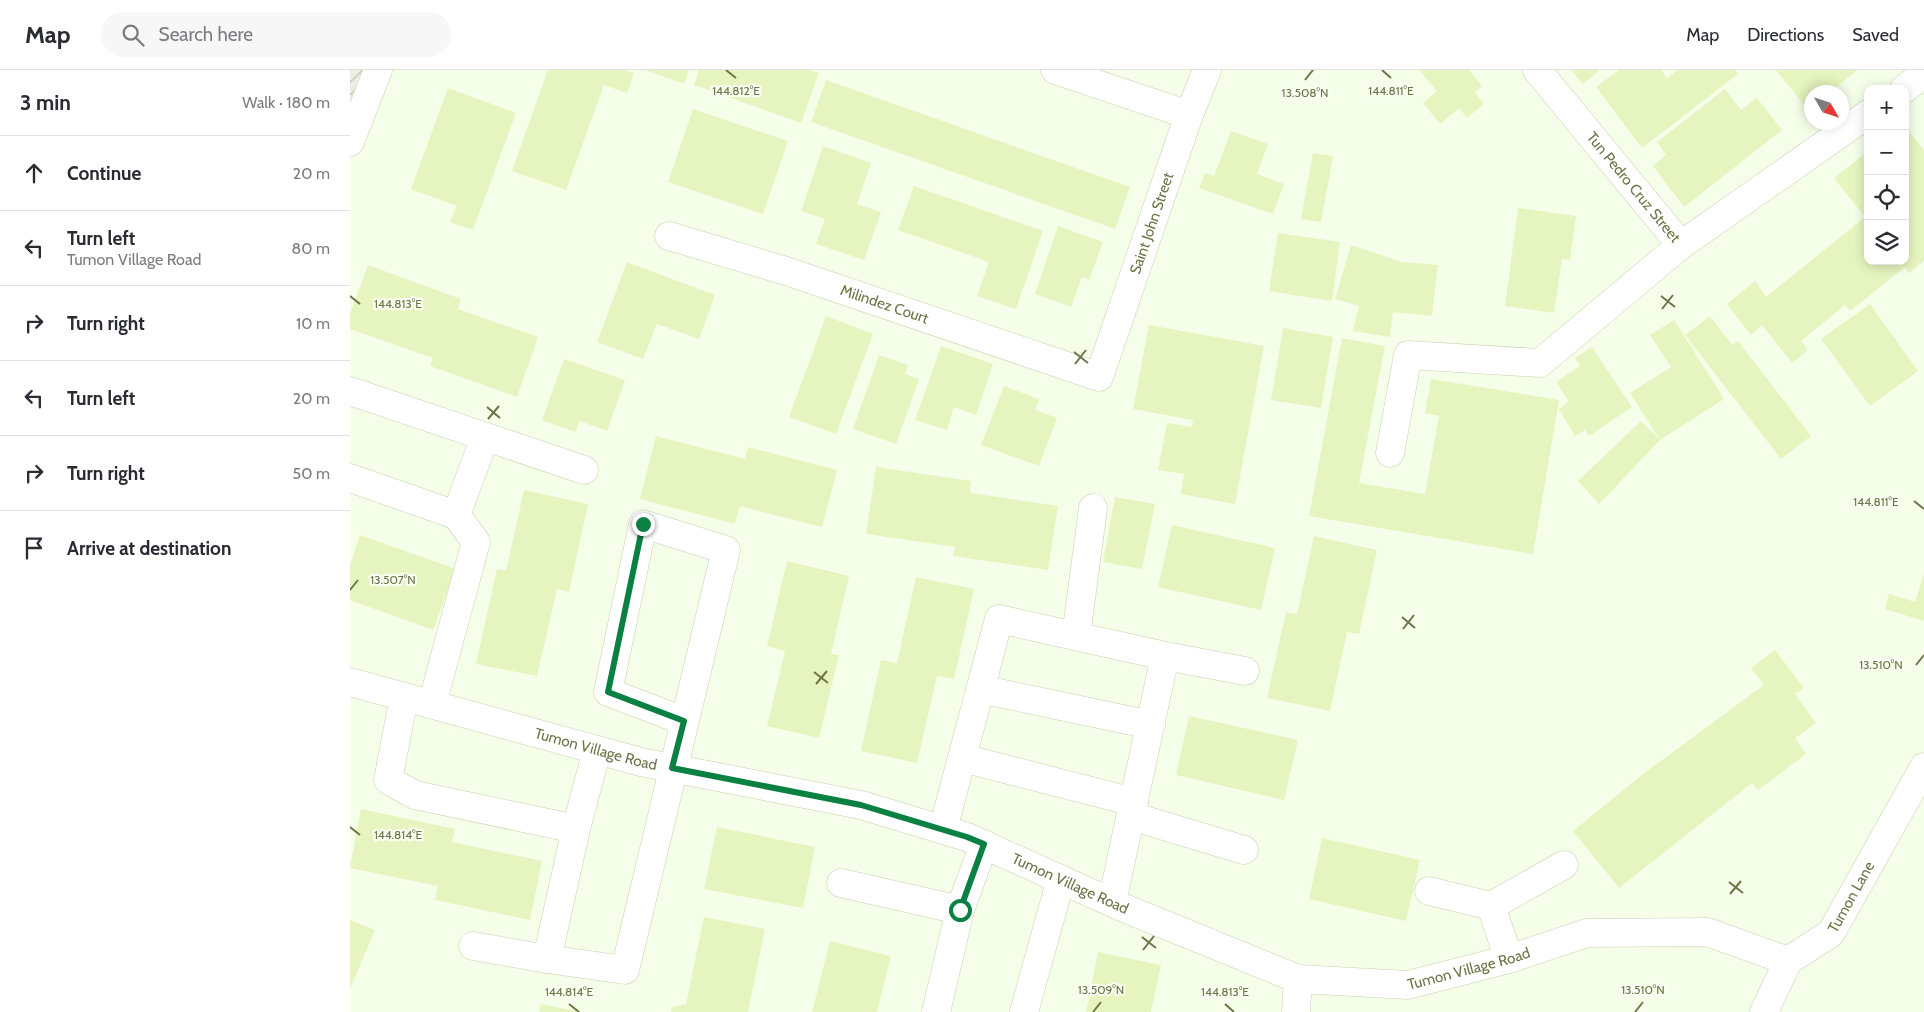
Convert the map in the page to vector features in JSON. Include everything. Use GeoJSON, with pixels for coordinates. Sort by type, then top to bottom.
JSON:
{"type":"FeatureCollection","features":[{"type":"Feature","properties":{"kind":"street"},"geometry":{"type":"LineString","coordinates":[[350,142],[378,70]]}},
{"type":"Feature","properties":{"kind":"street"},"geometry":{"type":"LineString","coordinates":[[1055,70],[1189,115]]}},
{"type":"Feature","properties":{"kind":"street","name":"Saint John Street"},"geometry":{"type":"LineString","coordinates":[[1099,377],[1189,115],[1207,70]]}},
{"type":"Feature","properties":{"kind":"street","name":"Tun Pedro Cruz Street"},"geometry":{"type":"LineString","coordinates":[[1536,70],[1681,246],[1864,117]]}},
{"type":"Feature","properties":{"kind":"street"},"geometry":{"type":"LineString","coordinates":[[1909,85],[1924,74]]}},
{"type":"Feature","properties":{"kind":"street","name":"Milindez Court"},"geometry":{"type":"LineString","coordinates":[[669,236],[786,271],[1099,377]]}},
{"type":"Feature","properties":{"kind":"street"},"geometry":{"type":"LineString","coordinates":[[1390,453],[1408,355],[1540,363],[1681,246]]}},
{"type":"Feature","properties":{"kind":"street"},"geometry":{"type":"LineString","coordinates":[[350,392],[584,470]]}},
{"type":"Feature","properties":{"kind":"street"},"geometry":{"type":"LineString","coordinates":[[456,515],[485,437]]}},
{"type":"Feature","properties":{"kind":"street"},"geometry":{"type":"LineString","coordinates":[[350,478],[456,515],[476,542],[432,704]]}},
{"type":"Feature","properties":{"kind":"street"},"geometry":{"type":"LineString","coordinates":[[1076,636],[1093,508]]}},
{"type":"Feature","properties":{"kind":"street"},"geometry":{"type":"LineString","coordinates":[[473,946],[547,960],[625,970],[672,768],[684,721],[726,550],[643,524],[608,692],[684,721]]}},
{"type":"Feature","properties":{"kind":"street"},"geometry":{"type":"LineString","coordinates":[[943,829],[999,618],[1165,656],[1245,671]]}},
{"type":"Feature","properties":{"kind":"street"},"geometry":{"type":"LineString","coordinates":[[1112,902],[1165,656]]}},
{"type":"Feature","properties":{"kind":"street","name":"Tumon Village Road"},"geometry":{"type":"LineString","coordinates":[[350,682],[641,762],[861,805],[943,829],[984,844],[1112,902],[1298,978],[1408,985],[1509,959],[1587,933],[1707,932],[1788,961]]}},
{"type":"Feature","properties":{"kind":"street"},"geometry":{"type":"LineString","coordinates":[[980,689],[1151,725]]}},
{"type":"Feature","properties":{"kind":"street"},"geometry":{"type":"LineString","coordinates":[[404,697],[388,780],[415,795],[576,829]]}},
{"type":"Feature","properties":{"kind":"street"},"geometry":{"type":"LineString","coordinates":[[547,960],[576,829],[597,750]]}},
{"type":"Feature","properties":{"kind":"street"},"geometry":{"type":"LineString","coordinates":[[962,758],[1132,809],[1244,850]]}},
{"type":"Feature","properties":{"kind":"street","name":"Tumon Lane"},"geometry":{"type":"LineString","coordinates":[[1788,961],[1830,933],[1924,768]]}},
{"type":"Feature","properties":{"kind":"street"},"geometry":{"type":"LineString","coordinates":[[936,1012],[960,910],[984,844]]}},
{"type":"Feature","properties":{"kind":"street"},"geometry":{"type":"LineString","coordinates":[[1429,891],[1491,906],[1564,865]]}},
{"type":"Feature","properties":{"kind":"street"},"geometry":{"type":"LineString","coordinates":[[1024,1012],[1061,879]]}},
{"type":"Feature","properties":{"kind":"street"},"geometry":{"type":"LineString","coordinates":[[842,883],[960,910]]}},
{"type":"Feature","properties":{"kind":"street"},"geometry":{"type":"LineString","coordinates":[[1491,906],[1509,959]]}},
{"type":"Feature","properties":{"kind":"street"},"geometry":{"type":"LineString","coordinates":[[1764,1012],[1788,961]]}},
{"type":"Feature","properties":{"kind":"street"},"geometry":{"type":"LineString","coordinates":[[1296,1012],[1298,978]]}},
{"type":"Feature","properties":{"kind":"shaded area"},"geometry":{"type":"Polygon","coordinates":[[[350,70],[378,70],[350,142],[350,70]]]}},
{"type":"Feature","properties":{"kind":"building"},"geometry":{"type":"Polygon","coordinates":[[[548,70],[624,70],[634,73],[627,93],[604,85],[566,190],[512,171],[548,70]]]}},
{"type":"Feature","properties":{"kind":"building"},"geometry":{"type":"Polygon","coordinates":[[[645,70],[689,70],[684,84],[645,70]]]}},
{"type":"Feature","properties":{"kind":"building"},"geometry":{"type":"Polygon","coordinates":[[[699,70],[809,70],[819,73],[801,123],[694,85],[699,70]]]}},
{"type":"Feature","properties":{"kind":"building"},"geometry":{"type":"Polygon","coordinates":[[[1419,70],[1469,70],[1482,86],[1475,92],[1484,104],[1467,118],[1459,108],[1440,124],[1423,103],[1437,91],[1419,70]]]}},
{"type":"Feature","properties":{"kind":"building"},"geometry":{"type":"Polygon","coordinates":[[[1571,70],[1600,70],[1583,84],[1571,70]]]}},
{"type":"Feature","properties":{"kind":"building"},"geometry":{"type":"Polygon","coordinates":[[[1619,70],[1661,70],[1667,78],[1677,70],[1735,70],[1738,74],[1642,148],[1596,87],[1619,70]]]}},
{"type":"Feature","properties":{"kind":"building"},"geometry":{"type":"Polygon","coordinates":[[[1776,70],[1857,70],[1839,85],[1804,85],[1804,105],[1776,70]]]}},
{"type":"Feature","properties":{"kind":"building"},"geometry":{"type":"Polygon","coordinates":[[[826,80],[1130,187],[1115,229],[811,122],[826,80]]]}},
{"type":"Feature","properties":{"kind":"building"},"geometry":{"type":"Polygon","coordinates":[[[448,88],[516,113],[473,230],[450,222],[457,206],[411,189],[448,88]]]}},
{"type":"Feature","properties":{"kind":"building"},"geometry":{"type":"Polygon","coordinates":[[[1725,89],[1741,110],[1757,98],[1782,130],[1684,207],[1653,166],[1666,155],[1657,142],[1725,89]]]}},
{"type":"Feature","properties":{"kind":"building"},"geometry":{"type":"Polygon","coordinates":[[[693,109],[788,141],[763,214],[668,182],[693,109]]]}},
{"type":"Feature","properties":{"kind":"building"},"geometry":{"type":"Polygon","coordinates":[[[1231,131],[1268,144],[1257,174],[1284,184],[1273,214],[1199,188],[1205,173],[1214,176],[1231,131]]]}},
{"type":"Feature","properties":{"kind":"building"},"geometry":{"type":"Polygon","coordinates":[[[1909,132],[1924,150],[1924,261],[1909,273],[1905,267],[1850,311],[1845,305],[1801,341],[1808,350],[1792,363],[1762,325],[1751,335],[1727,304],[1755,281],[1766,297],[1864,218],[1864,265],[1909,265],[1909,132]]]}},
{"type":"Feature","properties":{"kind":"building"},"geometry":{"type":"Polygon","coordinates":[[[823,146],[871,163],[857,204],[881,212],[864,260],[816,244],[825,219],[801,211],[823,146]]]}},
{"type":"Feature","properties":{"kind":"building"},"geometry":{"type":"Polygon","coordinates":[[[1313,153],[1333,156],[1321,222],[1301,219],[1313,153]]]}},
{"type":"Feature","properties":{"kind":"building"},"geometry":{"type":"Polygon","coordinates":[[[1864,154],[1864,216],[1834,178],[1864,154]]]}},
{"type":"Feature","properties":{"kind":"building"},"geometry":{"type":"Polygon","coordinates":[[[914,186],[1043,231],[1016,309],[977,296],[989,262],[898,230],[914,186]]]}},
{"type":"Feature","properties":{"kind":"building"},"geometry":{"type":"Polygon","coordinates":[[[1518,208],[1576,216],[1570,260],[1562,259],[1554,313],[1505,306],[1518,208]]]}},
{"type":"Feature","properties":{"kind":"building"},"geometry":{"type":"Polygon","coordinates":[[[1058,226],[1103,242],[1089,280],[1082,277],[1071,307],[1035,294],[1058,226]]]}},
{"type":"Feature","properties":{"kind":"building"},"geometry":{"type":"Polygon","coordinates":[[[1278,233],[1340,242],[1332,301],[1269,291],[1278,233]]]}},
{"type":"Feature","properties":{"kind":"building"},"geometry":{"type":"Polygon","coordinates":[[[1351,245],[1402,262],[1438,265],[1432,316],[1393,312],[1390,337],[1353,331],[1359,306],[1335,299],[1351,245]]]}},
{"type":"Feature","properties":{"kind":"building"},"geometry":{"type":"Polygon","coordinates":[[[627,262],[715,295],[699,339],[657,324],[643,359],[597,342],[627,262]]]}},
{"type":"Feature","properties":{"kind":"building"},"geometry":{"type":"Polygon","coordinates":[[[368,265],[461,299],[458,309],[538,337],[517,397],[430,366],[433,358],[350,329],[350,314],[368,265]]]}},
{"type":"Feature","properties":{"kind":"building"},"geometry":{"type":"Polygon","coordinates":[[[1870,304],[1918,371],[1870,406],[1821,339],[1870,304]]]}},
{"type":"Feature","properties":{"kind":"building"},"geometry":{"type":"Polygon","coordinates":[[[826,316],[873,334],[836,434],[789,417],[826,316]]]}},
{"type":"Feature","properties":{"kind":"building"},"geometry":{"type":"Polygon","coordinates":[[[1710,316],[1732,345],[1738,341],[1811,436],[1781,459],[1685,335],[1710,316]]]}},
{"type":"Feature","properties":{"kind":"building"},"geometry":{"type":"Polygon","coordinates":[[[1674,320],[1724,399],[1660,440],[1630,393],[1671,367],[1650,335],[1674,320]]]}},
{"type":"Feature","properties":{"kind":"building"},"geometry":{"type":"Polygon","coordinates":[[[1149,325],[1264,346],[1235,504],[1181,494],[1184,474],[1158,470],[1167,423],[1192,427],[1193,420],[1133,409],[1149,325]]]}},
{"type":"Feature","properties":{"kind":"building"},"geometry":{"type":"Polygon","coordinates":[[[1283,328],[1333,337],[1321,408],[1271,400],[1283,328]]]}},
{"type":"Feature","properties":{"kind":"building"},"geometry":{"type":"Polygon","coordinates":[[[1342,338],[1385,346],[1359,483],[1425,494],[1439,416],[1425,413],[1431,379],[1559,400],[1533,554],[1309,516],[1342,338]]]}},
{"type":"Feature","properties":{"kind":"building"},"geometry":{"type":"Polygon","coordinates":[[[941,346],[993,364],[976,415],[954,407],[947,430],[915,420],[941,346]]]}},
{"type":"Feature","properties":{"kind":"building"},"geometry":{"type":"Polygon","coordinates":[[[1592,347],[1632,407],[1589,436],[1585,430],[1575,436],[1559,409],[1569,401],[1556,382],[1580,366],[1575,358],[1592,347]]]}},
{"type":"Feature","properties":{"kind":"building"},"geometry":{"type":"Polygon","coordinates":[[[879,355],[908,365],[905,374],[919,379],[896,444],[853,429],[879,355]]]}},
{"type":"Feature","properties":{"kind":"building"},"geometry":{"type":"Polygon","coordinates":[[[564,359],[625,380],[607,431],[580,421],[575,432],[542,420],[564,359]]]}},
{"type":"Feature","properties":{"kind":"building"},"geometry":{"type":"Polygon","coordinates":[[[1004,386],[1039,399],[1035,410],[1057,418],[1039,466],[981,445],[1004,386]]]}},
{"type":"Feature","properties":{"kind":"building"},"geometry":{"type":"Polygon","coordinates":[[[1641,421],[1660,440],[1599,504],[1578,481],[1641,421]]]}},
{"type":"Feature","properties":{"kind":"building"},"geometry":{"type":"Polygon","coordinates":[[[656,436],[745,459],[748,447],[837,470],[822,527],[740,506],[735,524],[640,499],[656,436]]]}},
{"type":"Feature","properties":{"kind":"building"},"geometry":{"type":"Polygon","coordinates":[[[876,467],[971,481],[970,493],[1058,506],[1048,570],[953,556],[955,547],[866,534],[876,467]]]}},
{"type":"Feature","properties":{"kind":"building"},"geometry":{"type":"Polygon","coordinates":[[[524,490],[588,504],[569,592],[557,589],[537,676],[476,664],[497,569],[506,571],[524,490]]]}},
{"type":"Feature","properties":{"kind":"building"},"geometry":{"type":"Polygon","coordinates":[[[1115,497],[1155,504],[1142,569],[1103,562],[1115,497]]]}},
{"type":"Feature","properties":{"kind":"building"},"geometry":{"type":"Polygon","coordinates":[[[1172,525],[1275,548],[1261,610],[1158,587],[1172,525]]]}},
{"type":"Feature","properties":{"kind":"building"},"geometry":{"type":"Polygon","coordinates":[[[360,535],[456,569],[433,630],[350,600],[350,565],[360,535]]]}},
{"type":"Feature","properties":{"kind":"building"},"geometry":{"type":"Polygon","coordinates":[[[1314,536],[1377,550],[1359,634],[1347,632],[1330,711],[1267,698],[1286,612],[1297,614],[1314,536]]]}},
{"type":"Feature","properties":{"kind":"building"},"geometry":{"type":"Polygon","coordinates":[[[787,561],[849,576],[831,654],[839,655],[819,738],[767,726],[785,651],[767,646],[787,561]]]}},
{"type":"Feature","properties":{"kind":"building"},"geometry":{"type":"Polygon","coordinates":[[[1924,574],[1924,621],[1885,609],[1889,594],[1915,602],[1924,574]]]}},
{"type":"Feature","properties":{"kind":"building"},"geometry":{"type":"Polygon","coordinates":[[[916,577],[974,589],[954,679],[937,676],[917,763],[861,751],[881,660],[897,663],[916,577]]]}},
{"type":"Feature","properties":{"kind":"building"},"geometry":{"type":"Polygon","coordinates":[[[1775,650],[1804,688],[1795,694],[1816,723],[1795,738],[1806,754],[1758,790],[1752,783],[1619,888],[1573,831],[1643,774],[1764,685],[1751,668],[1775,650]]]}},
{"type":"Feature","properties":{"kind":"building"},"geometry":{"type":"Polygon","coordinates":[[[1189,716],[1298,740],[1284,800],[1176,775],[1189,716]]]}},
{"type":"Feature","properties":{"kind":"building"},"geometry":{"type":"Polygon","coordinates":[[[361,809],[455,829],[452,842],[542,861],[530,920],[435,900],[438,886],[350,868],[361,809]]]}},
{"type":"Feature","properties":{"kind":"building"},"geometry":{"type":"Polygon","coordinates":[[[717,827],[815,847],[803,908],[704,889],[717,827]]]}},
{"type":"Feature","properties":{"kind":"building"},"geometry":{"type":"Polygon","coordinates":[[[1322,838],[1420,860],[1406,921],[1309,899],[1322,838]]]}},
{"type":"Feature","properties":{"kind":"building"},"geometry":{"type":"Polygon","coordinates":[[[704,917],[765,929],[748,1012],[671,1012],[672,1007],[686,1004],[704,917]]]}},
{"type":"Feature","properties":{"kind":"building"},"geometry":{"type":"Polygon","coordinates":[[[350,920],[375,930],[350,989],[350,920]]]}},
{"type":"Feature","properties":{"kind":"building"},"geometry":{"type":"Polygon","coordinates":[[[830,941],[891,956],[877,1012],[812,1012],[830,941]]]}},
{"type":"Feature","properties":{"kind":"building"},"geometry":{"type":"Polygon","coordinates":[[[1098,952],[1161,965],[1151,1012],[1086,1012],[1098,952]]]}},
{"type":"Feature","properties":{"kind":"building"},"geometry":{"type":"Polygon","coordinates":[[[541,1004],[576,1011],[576,1012],[539,1012],[541,1004]]]}},
{"type":"Feature","properties":{"kind":"route"},"geometry":{"type":"LineString","coordinates":[[643,524],[608,692],[684,721],[672,768],[861,805],[967,837],[984,844],[960,910]]}}]}
